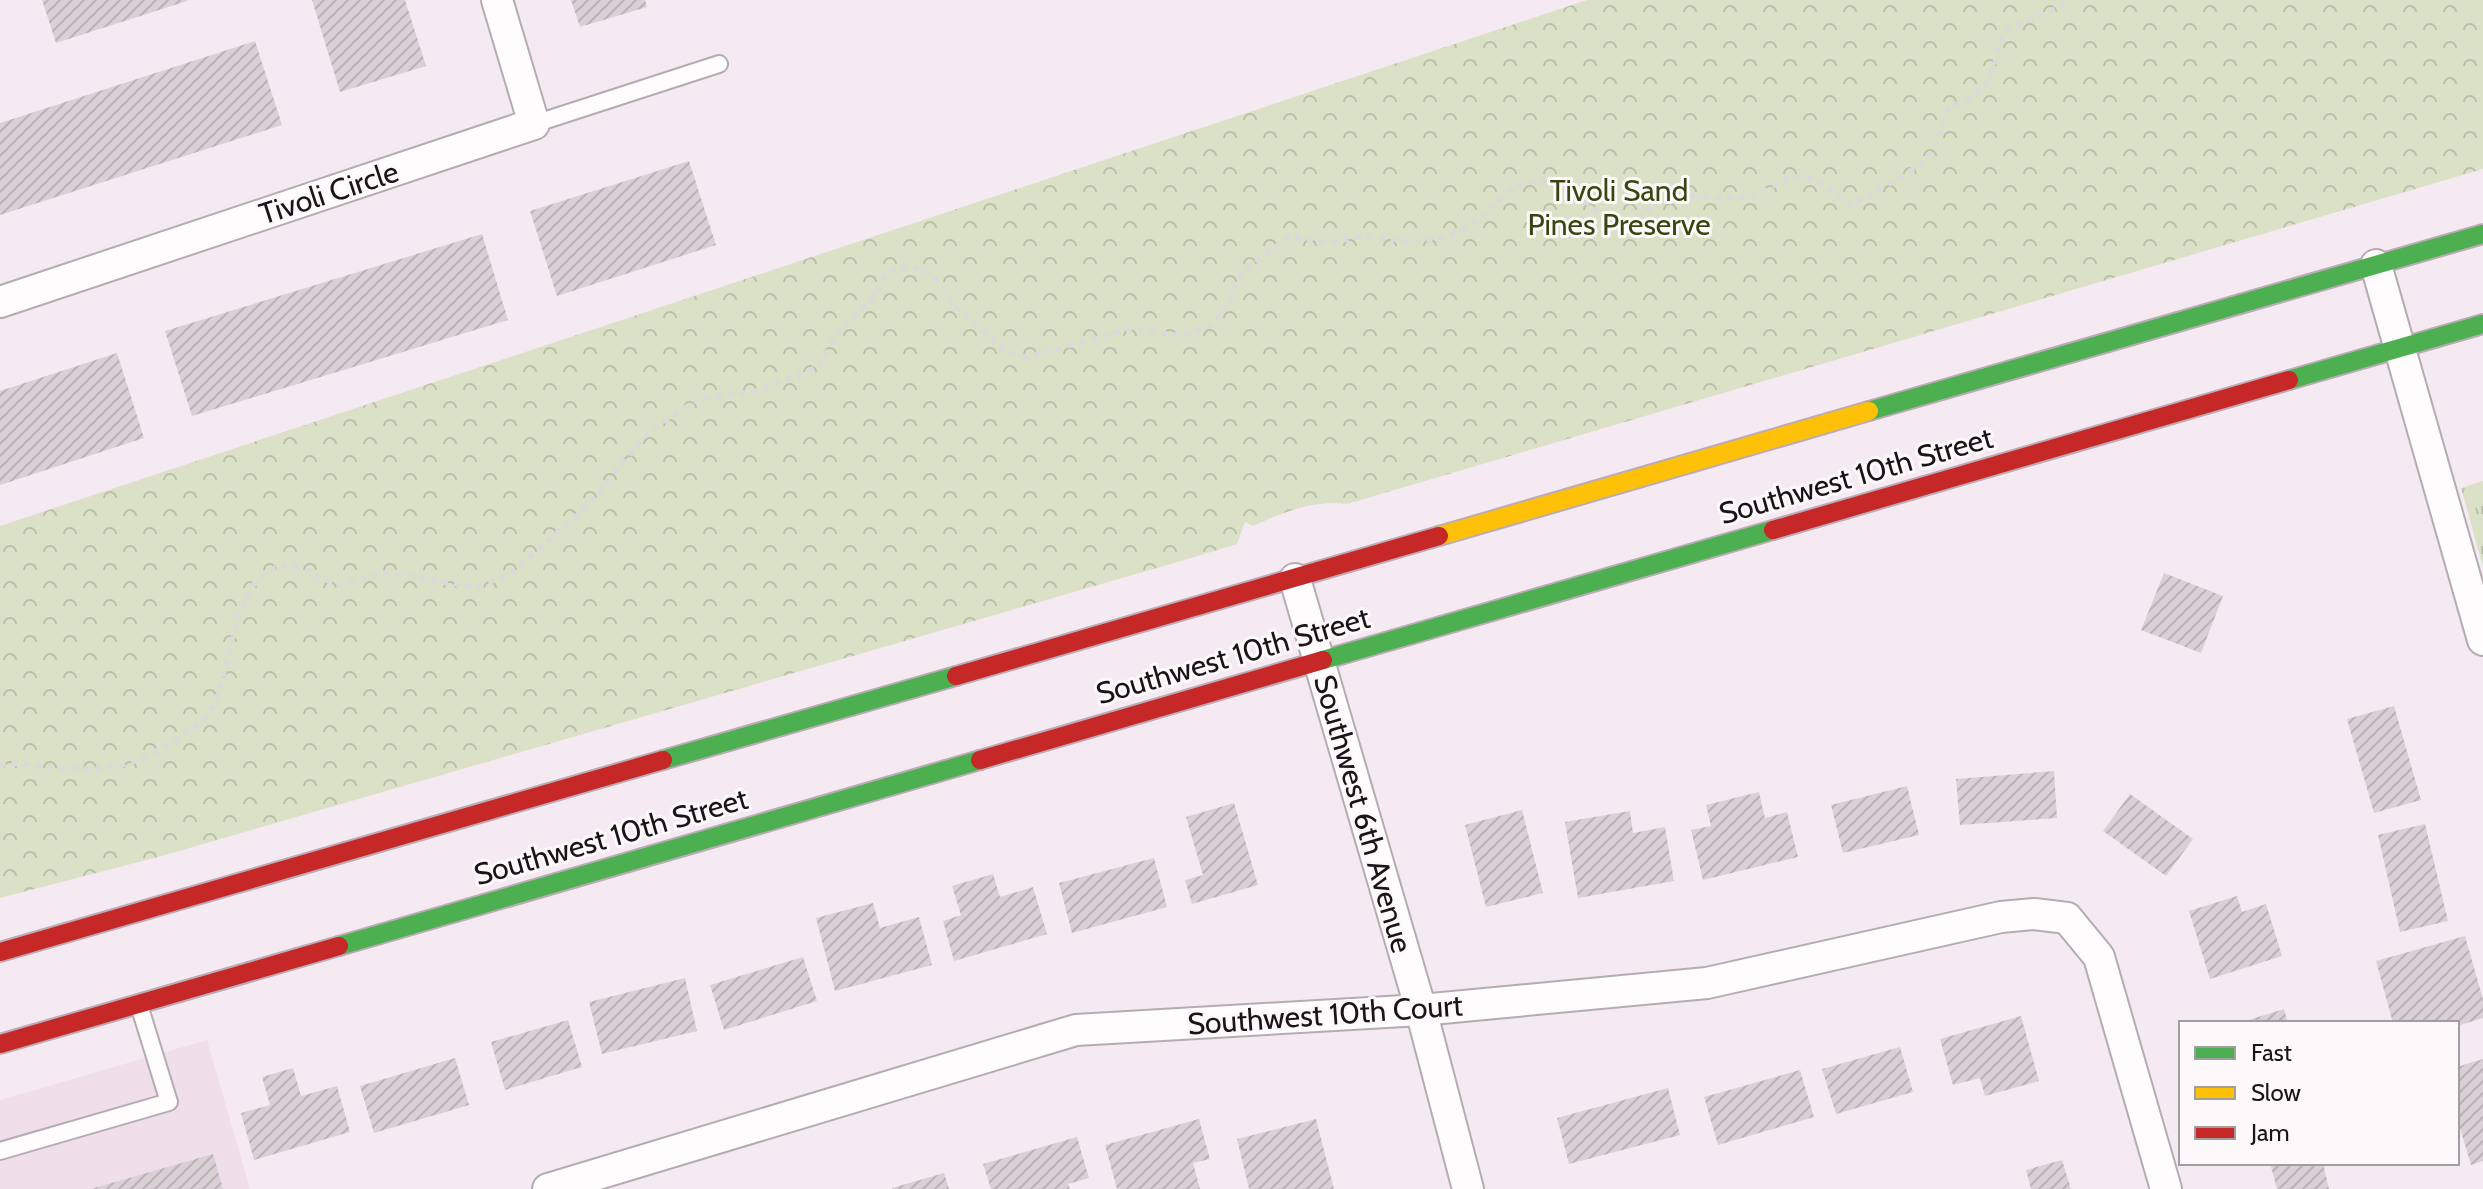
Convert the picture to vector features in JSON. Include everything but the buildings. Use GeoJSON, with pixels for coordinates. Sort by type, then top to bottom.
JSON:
{"type":"FeatureCollection","features":[{"type":"Feature","properties":{"kind":"main road","name":"Southwest 10th Street"},"geometry":{"type":"LineString","coordinates":[[0,952],[2483,234]]}},
{"type":"Feature","properties":{"kind":"main road","name":"Southwest 10th Street"},"geometry":{"type":"LineString","coordinates":[[0,1044],[2483,324]]}},
{"type":"Feature","properties":{"kind":"street"},"geometry":{"type":"LineString","coordinates":[[497,0],[534,124]]}},
{"type":"Feature","properties":{"kind":"street","name":"Tivoli Circle"},"geometry":{"type":"LineString","coordinates":[[0,302],[534,124]]}},
{"type":"Feature","properties":{"kind":"street"},"geometry":{"type":"LineString","coordinates":[[2376,265],[2483,640]]}},
{"type":"Feature","properties":{"kind":"street","name":"Southwest 6th Avenue"},"geometry":{"type":"LineString","coordinates":[[1295,579],[1421,1010],[1468,1189]]}},
{"type":"Feature","properties":{"kind":"street","name":"Southwest 10th Court"},"geometry":{"type":"LineString","coordinates":[[548,1189],[1076,1030],[1421,1010],[1707,983],[2001,917],[2034,914],[2067,918],[2099,957],[2166,1189]]}},
{"type":"Feature","properties":{"kind":"lane"},"geometry":{"type":"LineString","coordinates":[[534,124],[719,64]]}},
{"type":"Feature","properties":{"kind":"lane"},"geometry":{"type":"LineString","coordinates":[[0,1151],[169,1102],[139,1003]]}},
{"type":"Feature","properties":{"kind":"path"},"geometry":{"type":"LineString","coordinates":[[0,766],[13,762],[110,767],[139,760],[188,730],[209,714],[217,697],[248,590],[274,569],[294,566],[338,586],[387,572],[477,588],[511,573],[582,511],[647,434],[698,399],[756,391],[818,367],[846,323],[876,294],[886,274],[901,266],[923,269],[940,282],[953,305],[1008,352],[1027,357],[1133,328],[1182,336],[1212,325],[1230,301],[1239,275],[1288,237],[1335,241],[1365,237],[1416,243],[1446,237],[1480,220],[1507,193],[1528,181],[1548,182],[1580,196],[1611,222],[1634,222],[1665,200],[1754,195],[1778,181],[1801,176],[1822,181],[1839,200],[1852,205],[1870,192],[1890,186],[1933,150],[1949,107],[1976,97],[1990,79],[2003,32],[2029,19],[2048,15],[2071,0]]}},
{"type":"Feature","properties":{"kind":"shaded area"},"geometry":{"type":"Polygon","coordinates":[[[207,1040],[250,1189],[0,1189],[0,1100],[207,1040]]]}},
{"type":"Feature","properties":{"kind":"green space","name":"Tivoli Sand Pines Preserve"},"geometry":{"type":"Polygon","coordinates":[[[1587,0],[2483,0],[2483,169],[1347,504],[1310,506],[1253,526],[1245,522],[1237,544],[1188,559],[162,856],[0,898],[0,526],[1587,0]]]}},
{"type":"Feature","properties":{"kind":"green space"},"geometry":{"type":"Polygon","coordinates":[[[2483,481],[2483,567],[2461,488],[2483,481]]]}},
{"type":"Feature","properties":{"kind":"traffic: fast"},"geometry":{"type":"LineString","coordinates":[[1869,411],[2483,234]]}},
{"type":"Feature","properties":{"kind":"traffic: fast"},"geometry":{"type":"LineString","coordinates":[[2289,380],[2483,324]]}},
{"type":"Feature","properties":{"kind":"traffic: fast"},"geometry":{"type":"LineString","coordinates":[[1323,660],[1773,530]]}},
{"type":"Feature","properties":{"kind":"traffic: fast"},"geometry":{"type":"LineString","coordinates":[[663,760],[956,676]]}},
{"type":"Feature","properties":{"kind":"traffic: fast"},"geometry":{"type":"LineString","coordinates":[[339,946],[980,760]]}},
{"type":"Feature","properties":{"kind":"traffic: slow"},"geometry":{"type":"LineString","coordinates":[[1439,536],[1869,411]]}},
{"type":"Feature","properties":{"kind":"traffic: jam"},"geometry":{"type":"LineString","coordinates":[[1773,530],[2289,380]]}},
{"type":"Feature","properties":{"kind":"traffic: jam"},"geometry":{"type":"LineString","coordinates":[[956,676],[1439,536]]}},
{"type":"Feature","properties":{"kind":"traffic: jam"},"geometry":{"type":"LineString","coordinates":[[980,760],[1323,660]]}},
{"type":"Feature","properties":{"kind":"traffic: jam"},"geometry":{"type":"LineString","coordinates":[[0,952],[663,760]]}},
{"type":"Feature","properties":{"kind":"traffic: jam"},"geometry":{"type":"LineString","coordinates":[[0,1044],[339,946]]}}]}
